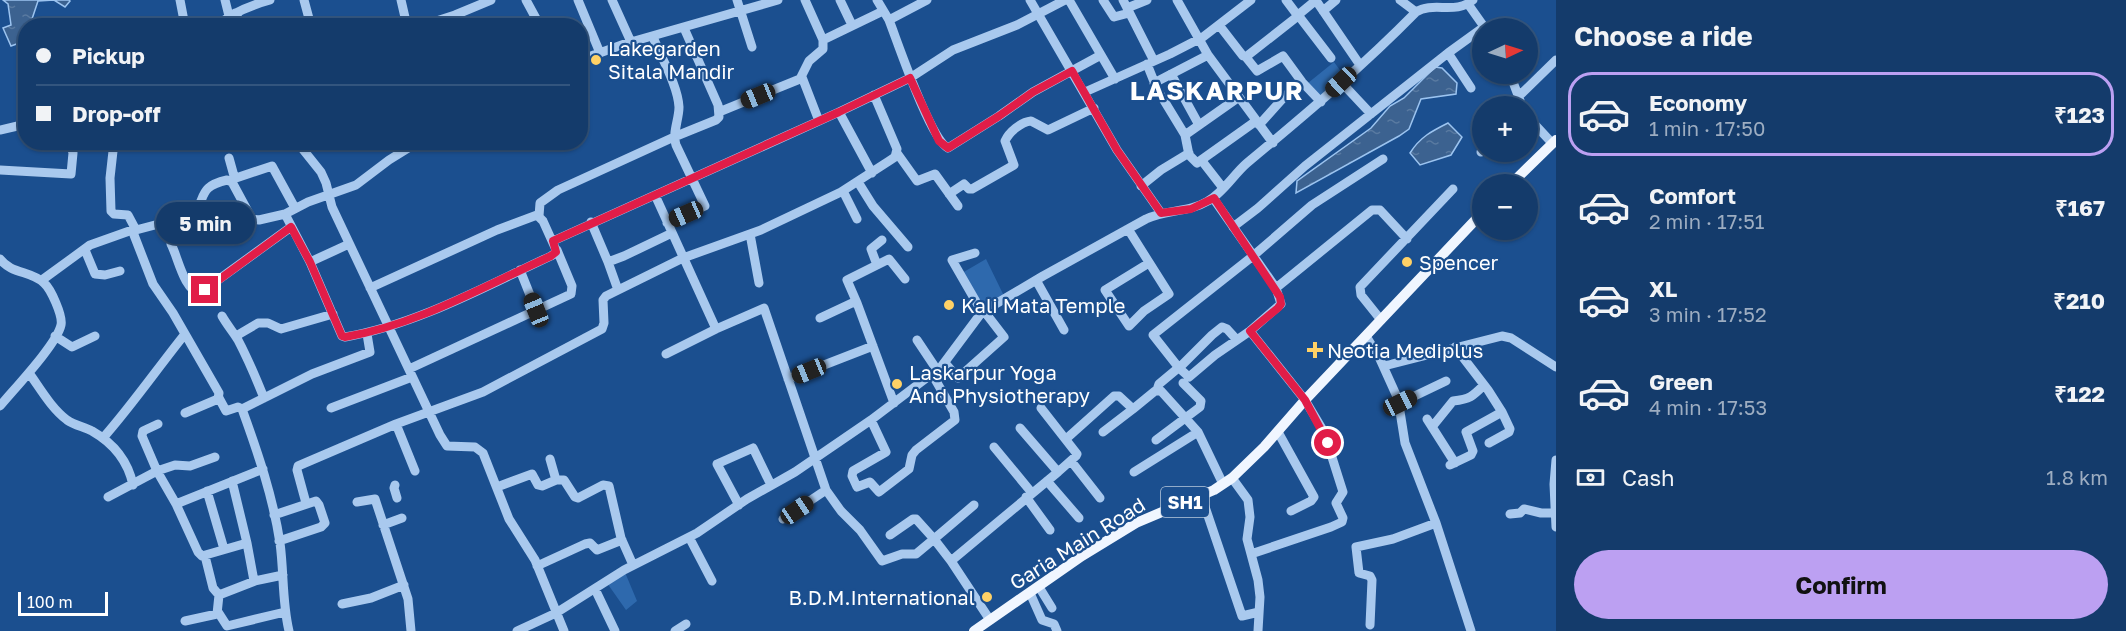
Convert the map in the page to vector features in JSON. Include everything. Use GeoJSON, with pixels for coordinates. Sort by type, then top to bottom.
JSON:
{"type":"FeatureCollection","features":[{"type":"Feature","properties":{"kind":"main road"},"geometry":{"type":"LineString","coordinates":[[1521,174],[1554,142]]}},
{"type":"Feature","properties":{"kind":"main road","name":"Garia Main Road"},"geometry":{"type":"LineString","coordinates":[[974,631],[1082,556],[1136,523],[1228,481],[1278,432],[1305,400],[1472,224]]}},
{"type":"Feature","properties":{"kind":"street"},"geometry":{"type":"LineString","coordinates":[[180,0],[183,18]]}},
{"type":"Feature","properties":{"kind":"street"},"geometry":{"type":"LineString","coordinates":[[225,0],[235,18]]}},
{"type":"Feature","properties":{"kind":"street"},"geometry":{"type":"LineString","coordinates":[[228,18],[270,0]]}},
{"type":"Feature","properties":{"kind":"street"},"geometry":{"type":"LineString","coordinates":[[304,0],[309,18]]}},
{"type":"Feature","properties":{"kind":"street"},"geometry":{"type":"LineString","coordinates":[[401,0],[405,18]]}},
{"type":"Feature","properties":{"kind":"street"},"geometry":{"type":"LineString","coordinates":[[446,18],[491,0]]}},
{"type":"Feature","properties":{"kind":"street"},"geometry":{"type":"LineString","coordinates":[[525,0],[536,18]]}},
{"type":"Feature","properties":{"kind":"street"},"geometry":{"type":"LineString","coordinates":[[578,0],[585,18]]}},
{"type":"Feature","properties":{"kind":"street"},"geometry":{"type":"LineString","coordinates":[[612,0],[630,42]]}},
{"type":"Feature","properties":{"kind":"street"},"geometry":{"type":"LineString","coordinates":[[737,0],[752,47]]}},
{"type":"Feature","properties":{"kind":"street"},"geometry":{"type":"LineString","coordinates":[[588,57],[630,42],[775,0]]}},
{"type":"Feature","properties":{"kind":"street"},"geometry":{"type":"LineString","coordinates":[[719,112],[802,76],[809,61],[823,49],[823,40],[805,0]]}},
{"type":"Feature","properties":{"kind":"street"},"geometry":{"type":"LineString","coordinates":[[840,0],[852,26]]}},
{"type":"Feature","properties":{"kind":"street"},"geometry":{"type":"LineString","coordinates":[[878,0],[889,20],[910,78],[939,141],[948,148],[1033,92],[1101,55]]}},
{"type":"Feature","properties":{"kind":"street"},"geometry":{"type":"LineString","coordinates":[[889,20],[927,0]]}},
{"type":"Feature","properties":{"kind":"street"},"geometry":{"type":"LineString","coordinates":[[1030,0],[1117,150],[1161,213]]}},
{"type":"Feature","properties":{"kind":"street"},"geometry":{"type":"LineString","coordinates":[[285,214],[344,337],[367,334],[389,327],[551,256],[555,246],[591,222],[839,112],[910,78],[953,50],[1017,26],[1038,13],[1067,0],[1115,79]]}},
{"type":"Feature","properties":{"kind":"street"},"geometry":{"type":"LineString","coordinates":[[1103,0],[1114,17],[1126,7],[1147,0]]}},
{"type":"Feature","properties":{"kind":"street"},"geometry":{"type":"LineString","coordinates":[[1177,0],[1208,55],[1273,143]]}},
{"type":"Feature","properties":{"kind":"street"},"geometry":{"type":"LineString","coordinates":[[1084,92],[1199,39],[1251,0]]}},
{"type":"Feature","properties":{"kind":"street"},"geometry":{"type":"LineString","coordinates":[[1286,0],[1331,58]]}},
{"type":"Feature","properties":{"kind":"street"},"geometry":{"type":"LineString","coordinates":[[1245,56],[1316,0],[1360,65]]}},
{"type":"Feature","properties":{"kind":"street"},"geometry":{"type":"LineString","coordinates":[[1323,11],[1336,0]]}},
{"type":"Feature","properties":{"kind":"street"},"geometry":{"type":"LineString","coordinates":[[1400,0],[1416,12]]}},
{"type":"Feature","properties":{"kind":"street"},"geometry":{"type":"LineString","coordinates":[[517,631],[556,613],[633,565],[689,537],[815,459],[935,372],[945,363],[983,312],[1128,229],[1161,213],[1191,209],[1214,198],[1245,165],[1321,102],[1416,12],[1428,7],[1446,9],[1464,3],[1476,18]]}},
{"type":"Feature","properties":{"kind":"street"},"geometry":{"type":"LineString","coordinates":[[1126,7],[1151,63],[1154,83],[1185,135],[1189,153],[1197,163],[1258,123],[1302,82]]}},
{"type":"Feature","properties":{"kind":"street"},"geometry":{"type":"LineString","coordinates":[[823,40],[883,11]]}},
{"type":"Feature","properties":{"kind":"street"},"geometry":{"type":"LineString","coordinates":[[588,24],[600,53]]}},
{"type":"Feature","properties":{"kind":"street"},"geometry":{"type":"LineString","coordinates":[[1219,25],[1257,71],[1283,56],[1302,82],[1321,102]]}},
{"type":"Feature","properties":{"kind":"street"},"geometry":{"type":"LineString","coordinates":[[331,408],[410,373],[573,291],[540,216],[540,203],[558,190],[716,120],[719,112],[684,28]]}},
{"type":"Feature","properties":{"kind":"street"},"geometry":{"type":"LineString","coordinates":[[653,36],[677,96],[679,108],[674,137],[705,206],[667,223]]}},
{"type":"Feature","properties":{"kind":"street"},"geometry":{"type":"LineString","coordinates":[[1233,227],[1305,166],[1448,52],[1472,36]]}},
{"type":"Feature","properties":{"kind":"street"},"geometry":{"type":"LineString","coordinates":[[1448,52],[1471,88]]}},
{"type":"Feature","properties":{"kind":"street"},"geometry":{"type":"LineString","coordinates":[[1154,83],[1208,55]]}},
{"type":"Feature","properties":{"kind":"street"},"geometry":{"type":"LineString","coordinates":[[1525,96],[1556,60]]}},
{"type":"Feature","properties":{"kind":"street"},"geometry":{"type":"LineString","coordinates":[[1171,74],[1199,125]]}},
{"type":"Feature","properties":{"kind":"street"},"geometry":{"type":"LineString","coordinates":[[802,76],[819,121]]}},
{"type":"Feature","properties":{"kind":"street"},"geometry":{"type":"LineString","coordinates":[[1341,82],[1371,114]]}},
{"type":"Feature","properties":{"kind":"street"},"geometry":{"type":"LineString","coordinates":[[874,95],[895,142],[897,153],[917,181],[935,174],[958,206]]}},
{"type":"Feature","properties":{"kind":"street"},"geometry":{"type":"LineString","coordinates":[[1185,135],[1239,97]]}},
{"type":"Feature","properties":{"kind":"street"},"geometry":{"type":"LineString","coordinates":[[949,194],[964,184],[972,189],[1014,165],[1005,141],[1010,133],[1024,123],[1031,121],[1047,130],[1094,108]]}},
{"type":"Feature","properties":{"kind":"street"},"geometry":{"type":"LineString","coordinates":[[839,112],[872,173]]}},
{"type":"Feature","properties":{"kind":"street"},"geometry":{"type":"LineString","coordinates":[[0,130],[18,126]]}},
{"type":"Feature","properties":{"kind":"street"},"geometry":{"type":"LineString","coordinates":[[1538,127],[1554,142]]}},
{"type":"Feature","properties":{"kind":"street"},"geometry":{"type":"LineString","coordinates":[[0,170],[71,174],[72,150]]}},
{"type":"Feature","properties":{"kind":"street"},"geometry":{"type":"LineString","coordinates":[[113,150],[110,177],[111,211],[114,214],[128,216],[135,229],[134,236],[150,277],[219,393],[225,411],[238,407],[242,409],[312,374],[370,352],[367,334]]}},
{"type":"Feature","properties":{"kind":"street"},"geometry":{"type":"LineString","coordinates":[[303,150],[321,172],[326,183],[327,195],[428,412],[447,446],[475,447],[481,451],[517,534],[537,566],[564,631]]}},
{"type":"Feature","properties":{"kind":"street"},"geometry":{"type":"LineString","coordinates":[[229,158],[233,179],[252,219],[259,220],[285,214],[294,208],[356,185],[406,150]]}},
{"type":"Feature","properties":{"kind":"street"},"geometry":{"type":"LineString","coordinates":[[306,503],[297,470],[298,466],[396,424],[483,392],[598,332],[604,323],[603,300],[618,290],[683,258],[761,230],[843,191],[895,157],[897,153]]}},
{"type":"Feature","properties":{"kind":"street"},"geometry":{"type":"LineString","coordinates":[[1141,186],[1161,170],[1189,153]]}},
{"type":"Feature","properties":{"kind":"street"},"geometry":{"type":"LineString","coordinates":[[1214,198],[1233,227],[1253,256],[1276,288],[1281,304],[1250,331],[1215,355],[1189,377],[1153,335],[1253,256],[1312,205],[1383,159]]}},
{"type":"Feature","properties":{"kind":"street"},"geometry":{"type":"LineString","coordinates":[[1202,161],[1222,188]]}},
{"type":"Feature","properties":{"kind":"street"},"geometry":{"type":"LineString","coordinates":[[42,280],[90,245],[135,229],[153,227],[191,216],[196,212],[203,193],[207,189],[224,180],[272,166],[294,208]]}},
{"type":"Feature","properties":{"kind":"street"},"geometry":{"type":"LineString","coordinates":[[233,179],[244,173]]}},
{"type":"Feature","properties":{"kind":"street"},"geometry":{"type":"LineString","coordinates":[[858,182],[873,206],[908,247]]}},
{"type":"Feature","properties":{"kind":"street"},"geometry":{"type":"LineString","coordinates":[[1381,320],[1361,295],[1360,287],[1453,189]]}},
{"type":"Feature","properties":{"kind":"street"},"geometry":{"type":"LineString","coordinates":[[843,191],[857,219]]}},
{"type":"Feature","properties":{"kind":"street"},"geometry":{"type":"LineString","coordinates":[[655,195],[716,329]]}},
{"type":"Feature","properties":{"kind":"street"},"geometry":{"type":"LineString","coordinates":[[1276,288],[1372,210],[1380,210],[1407,239]]}},
{"type":"Feature","properties":{"kind":"street"},"geometry":{"type":"LineString","coordinates":[[370,288],[497,231],[540,216]]}},
{"type":"Feature","properties":{"kind":"street"},"geometry":{"type":"LineString","coordinates":[[591,222],[618,290]]}},
{"type":"Feature","properties":{"kind":"street"},"geometry":{"type":"LineString","coordinates":[[171,244],[187,284],[192,291],[200,293],[291,227]]}},
{"type":"Feature","properties":{"kind":"street"},"geometry":{"type":"LineString","coordinates":[[1128,229],[1149,262],[1169,294],[1144,311],[1129,326],[1105,290],[1149,262]]}},
{"type":"Feature","properties":{"kind":"street"},"geometry":{"type":"LineString","coordinates":[[608,262],[672,233]]}},
{"type":"Feature","properties":{"kind":"street"},"geometry":{"type":"LineString","coordinates":[[750,234],[759,284]]}},
{"type":"Feature","properties":{"kind":"street"},"geometry":{"type":"LineString","coordinates":[[878,265],[871,249],[882,240]]}},
{"type":"Feature","properties":{"kind":"street"},"geometry":{"type":"LineString","coordinates":[[310,262],[349,244]]}},
{"type":"Feature","properties":{"kind":"street"},"geometry":{"type":"LineString","coordinates":[[85,250],[95,274],[105,276],[120,271]]}},
{"type":"Feature","properties":{"kind":"street"},"geometry":{"type":"LineString","coordinates":[[945,363],[958,378],[1004,337],[983,312],[952,260],[975,253]]}},
{"type":"Feature","properties":{"kind":"street"},"geometry":{"type":"LineString","coordinates":[[894,403],[847,280],[890,259],[904,279]]}},
{"type":"Feature","properties":{"kind":"street"},"geometry":{"type":"LineString","coordinates":[[0,260],[11,268],[42,280],[53,297],[61,319],[61,326],[55,336],[0,406]]}},
{"type":"Feature","properties":{"kind":"street"},"geometry":{"type":"LineString","coordinates":[[520,270],[536,310]]}},
{"type":"Feature","properties":{"kind":"street"},"geometry":{"type":"LineString","coordinates":[[1036,280],[1064,330]]}},
{"type":"Feature","properties":{"kind":"street"},"geometry":{"type":"LineString","coordinates":[[820,318],[856,303]]}},
{"type":"Feature","properties":{"kind":"street"},"geometry":{"type":"LineString","coordinates":[[666,354],[764,308],[826,490],[882,561],[902,554],[916,554],[974,505]]}},
{"type":"Feature","properties":{"kind":"street"},"geometry":{"type":"LineString","coordinates":[[236,336],[258,323],[268,323],[281,329],[333,314]]}},
{"type":"Feature","properties":{"kind":"street"},"geometry":{"type":"LineString","coordinates":[[222,316],[230,331],[236,336],[264,398]]}},
{"type":"Feature","properties":{"kind":"street"},"geometry":{"type":"LineString","coordinates":[[1103,432],[1157,390],[1160,384],[1222,327],[1237,340]]}},
{"type":"Feature","properties":{"kind":"street"},"geometry":{"type":"LineString","coordinates":[[1250,331],[1305,400],[1324,432],[1343,492],[1336,503],[1343,518],[1342,522],[1251,554]]}},
{"type":"Feature","properties":{"kind":"street"},"geometry":{"type":"LineString","coordinates":[[103,438],[131,406],[155,371],[185,334]]}},
{"type":"Feature","properties":{"kind":"street"},"geometry":{"type":"LineString","coordinates":[[55,336],[72,347],[95,336]]}},
{"type":"Feature","properties":{"kind":"street"},"geometry":{"type":"LineString","coordinates":[[1366,336],[1384,366],[1400,403],[1405,443],[1436,523],[1471,631]]}},
{"type":"Feature","properties":{"kind":"street"},"geometry":{"type":"LineString","coordinates":[[1384,366],[1506,336],[1556,367]]}},
{"type":"Feature","properties":{"kind":"street"},"geometry":{"type":"LineString","coordinates":[[871,420],[886,452],[851,474],[857,487],[870,482],[879,492],[909,469],[912,455],[954,420],[954,412],[917,340]]}},
{"type":"Feature","properties":{"kind":"street"},"geometry":{"type":"LineString","coordinates":[[788,379],[873,346]]}},
{"type":"Feature","properties":{"kind":"street"},"geometry":{"type":"LineString","coordinates":[[1455,347],[1484,385],[1510,429],[1509,432],[1489,443]]}},
{"type":"Feature","properties":{"kind":"street"},"geometry":{"type":"LineString","coordinates":[[28,373],[60,414],[103,438],[120,455],[131,475],[133,485]]}},
{"type":"Feature","properties":{"kind":"street"},"geometry":{"type":"LineString","coordinates":[[1400,403],[1446,381]]}},
{"type":"Feature","properties":{"kind":"street"},"geometry":{"type":"LineString","coordinates":[[1156,440],[1186,420],[1202,404],[1183,383]]}},
{"type":"Feature","properties":{"kind":"street"},"geometry":{"type":"LineString","coordinates":[[1484,385],[1470,398],[1453,401],[1429,423],[1452,464],[1473,451],[1466,432],[1502,412]]}},
{"type":"Feature","properties":{"kind":"street"},"geometry":{"type":"LineString","coordinates":[[1157,390],[1162,391],[1198,432],[1207,455],[1228,481],[1248,500],[1250,517],[1247,539],[1258,585],[1257,631]]}},
{"type":"Feature","properties":{"kind":"street"},"geometry":{"type":"LineString","coordinates":[[1066,439],[1114,396],[1119,396],[1133,409]]}},
{"type":"Feature","properties":{"kind":"street"},"geometry":{"type":"LineString","coordinates":[[185,413],[219,398]]}},
{"type":"Feature","properties":{"kind":"street"},"geometry":{"type":"LineString","coordinates":[[951,561],[1077,454],[1041,408]]}},
{"type":"Feature","properties":{"kind":"street"},"geometry":{"type":"LineString","coordinates":[[242,409],[263,469],[274,515],[289,631]]}},
{"type":"Feature","properties":{"kind":"street"},"geometry":{"type":"LineString","coordinates":[[158,424],[143,431],[142,434],[157,471],[176,504],[200,555],[205,556],[247,543]]}},
{"type":"Feature","properties":{"kind":"street"},"geometry":{"type":"LineString","coordinates":[[396,424],[416,471]]}},
{"type":"Feature","properties":{"kind":"street"},"geometry":{"type":"LineString","coordinates":[[1020,428],[1058,472]]}},
{"type":"Feature","properties":{"kind":"street"},"geometry":{"type":"LineString","coordinates":[[1134,472],[1198,432]]}},
{"type":"Feature","properties":{"kind":"street"},"geometry":{"type":"LineString","coordinates":[[1278,432],[1314,497],[1292,512]]}},
{"type":"Feature","properties":{"kind":"street"},"geometry":{"type":"LineString","coordinates":[[994,447],[1029,495],[1050,530]]}},
{"type":"Feature","properties":{"kind":"street"},"geometry":{"type":"LineString","coordinates":[[739,505],[717,464],[753,448],[771,485]]}},
{"type":"Feature","properties":{"kind":"street"},"geometry":{"type":"LineString","coordinates":[[108,496],[157,471],[175,465],[190,466],[215,457]]}},
{"type":"Feature","properties":{"kind":"street"},"geometry":{"type":"LineString","coordinates":[[549,459],[556,480]]}},
{"type":"Feature","properties":{"kind":"street"},"geometry":{"type":"LineString","coordinates":[[1556,460],[1554,484],[1556,527]]}},
{"type":"Feature","properties":{"kind":"street"},"geometry":{"type":"LineString","coordinates":[[1071,461],[1100,498]]}},
{"type":"Feature","properties":{"kind":"street"},"geometry":{"type":"LineString","coordinates":[[176,504],[263,469]]}},
{"type":"Feature","properties":{"kind":"street"},"geometry":{"type":"LineString","coordinates":[[497,487],[532,474],[538,485],[542,486],[556,480],[564,480],[578,498],[603,485],[609,486],[622,540],[633,565]]}},
{"type":"Feature","properties":{"kind":"street"},"geometry":{"type":"LineString","coordinates":[[232,480],[255,581]]}},
{"type":"Feature","properties":{"kind":"street"},"geometry":{"type":"LineString","coordinates":[[1047,481],[1079,518]]}},
{"type":"Feature","properties":{"kind":"street"},"geometry":{"type":"LineString","coordinates":[[395,485],[397,498]]}},
{"type":"Feature","properties":{"kind":"street"},"geometry":{"type":"LineString","coordinates":[[783,519],[826,490]]}},
{"type":"Feature","properties":{"kind":"street"},"geometry":{"type":"LineString","coordinates":[[207,491],[224,549]]}},
{"type":"Feature","properties":{"kind":"street"},"geometry":{"type":"LineString","coordinates":[[1201,495],[1242,616]]}},
{"type":"Feature","properties":{"kind":"street"},"geometry":{"type":"LineString","coordinates":[[357,502],[375,499],[410,606],[411,631]]}},
{"type":"Feature","properties":{"kind":"street"},"geometry":{"type":"LineString","coordinates":[[274,515],[314,501],[318,502],[324,525],[279,541]]}},
{"type":"Feature","properties":{"kind":"street"},"geometry":{"type":"LineString","coordinates":[[1510,514],[1520,513],[1524,509],[1555,513]]}},
{"type":"Feature","properties":{"kind":"street"},"geometry":{"type":"LineString","coordinates":[[383,525],[402,518]]}},
{"type":"Feature","properties":{"kind":"street"},"geometry":{"type":"LineString","coordinates":[[890,535],[916,519],[951,561],[990,620]]}},
{"type":"Feature","properties":{"kind":"street"},"geometry":{"type":"LineString","coordinates":[[1370,625],[1372,580],[1370,576],[1359,573],[1356,547],[1393,539],[1436,523]]}},
{"type":"Feature","properties":{"kind":"street"},"geometry":{"type":"LineString","coordinates":[[689,537],[712,581]]}},
{"type":"Feature","properties":{"kind":"street"},"geometry":{"type":"LineString","coordinates":[[537,566],[585,544],[591,543],[597,550],[622,540]]}},
{"type":"Feature","properties":{"kind":"street"},"geometry":{"type":"LineString","coordinates":[[205,556],[213,588],[219,595],[218,612],[227,626],[285,612]]}},
{"type":"Feature","properties":{"kind":"street"},"geometry":{"type":"LineString","coordinates":[[219,595],[255,581],[283,575]]}},
{"type":"Feature","properties":{"kind":"street"},"geometry":{"type":"LineString","coordinates":[[342,603],[381,595],[404,585]]}},
{"type":"Feature","properties":{"kind":"street"},"geometry":{"type":"LineString","coordinates":[[595,589],[615,631]]}},
{"type":"Feature","properties":{"kind":"street"},"geometry":{"type":"LineString","coordinates":[[1034,590],[1052,608]]}},
{"type":"Feature","properties":{"kind":"street"},"geometry":{"type":"LineString","coordinates":[[1034,590],[1042,620],[1054,624],[1057,631]]}},
{"type":"Feature","properties":{"kind":"street"},"geometry":{"type":"LineString","coordinates":[[186,621],[211,616],[218,612]]}},
{"type":"Feature","properties":{"kind":"street"},"geometry":{"type":"LineString","coordinates":[[1232,620],[1259,612]]}},
{"type":"Feature","properties":{"kind":"street"},"geometry":{"type":"LineString","coordinates":[[675,631],[686,624]]}},
{"type":"Feature","properties":{"kind":"shaded area"},"geometry":{"type":"Polygon","coordinates":[[[1334,62],[1345,77],[1321,100],[1308,83],[1334,62]]]}},
{"type":"Feature","properties":{"kind":"shaded area"},"geometry":{"type":"Polygon","coordinates":[[[986,259],[1004,296],[982,308],[962,273],[986,259]]]}},
{"type":"Feature","properties":{"kind":"shaded area"},"geometry":{"type":"Polygon","coordinates":[[[624,570],[637,601],[626,610],[607,583],[624,570]]]}},
{"type":"Feature","properties":{"kind":"water"},"geometry":{"type":"Polygon","coordinates":[[[3,0],[54,0],[38,1],[32,18],[18,18],[18,44],[11,46],[3,28],[11,25],[8,4],[3,0]]]}},
{"type":"Feature","properties":{"kind":"water"},"geometry":{"type":"Polygon","coordinates":[[[54,0],[69,0],[70,1],[65,7],[54,0]]]}},
{"type":"Feature","properties":{"kind":"water"},"geometry":{"type":"Polygon","coordinates":[[[1435,67],[1442,68],[1457,83],[1456,94],[1421,99],[1409,129],[1296,193],[1297,181],[1371,128],[1390,106],[1404,98],[1435,67]]]}},
{"type":"Feature","properties":{"kind":"water"},"geometry":{"type":"Polygon","coordinates":[[[1448,123],[1462,137],[1451,155],[1420,165],[1410,153],[1414,147],[1422,139],[1448,123]]]}},
{"type":"Feature","properties":{"kind":"place","name":"Lakegarden Sitala Mandir"},"geometry":{"type":"Point","coordinates":[596,60]}},
{"type":"Feature","properties":{"kind":"place","name":"Spencer"},"geometry":{"type":"Point","coordinates":[1407,262]}},
{"type":"Feature","properties":{"kind":"place","name":"Kali Mata Temple"},"geometry":{"type":"Point","coordinates":[949,305]}},
{"type":"Feature","properties":{"kind":"place","name":"Neotia Mediplus"},"geometry":{"type":"Point","coordinates":[1315,350]}},
{"type":"Feature","properties":{"kind":"place","name":"Laskarpur Yoga And Physiotherapy"},"geometry":{"type":"Point","coordinates":[897,384]}},
{"type":"Feature","properties":{"kind":"place","name":"B.D.M.International"},"geometry":{"type":"Point","coordinates":[987,597]}},
{"type":"Feature","properties":{"kind":"district","name":"LASKARPUR"},"geometry":{"type":"Point","coordinates":[1217,90]}},
{"type":"Feature","properties":{"kind":"route"},"geometry":{"type":"LineString","coordinates":[[205,290],[291,227],[310,262],[342,336],[373,332],[447,303],[551,256],[556,252],[553,241],[591,222],[707,172],[910,78],[939,141],[945,148],[948,148],[1033,92],[1072,71],[1117,150],[1161,213],[1191,209],[1214,198],[1276,288],[1281,304],[1250,331],[1305,400],[1328,443]]}}]}
